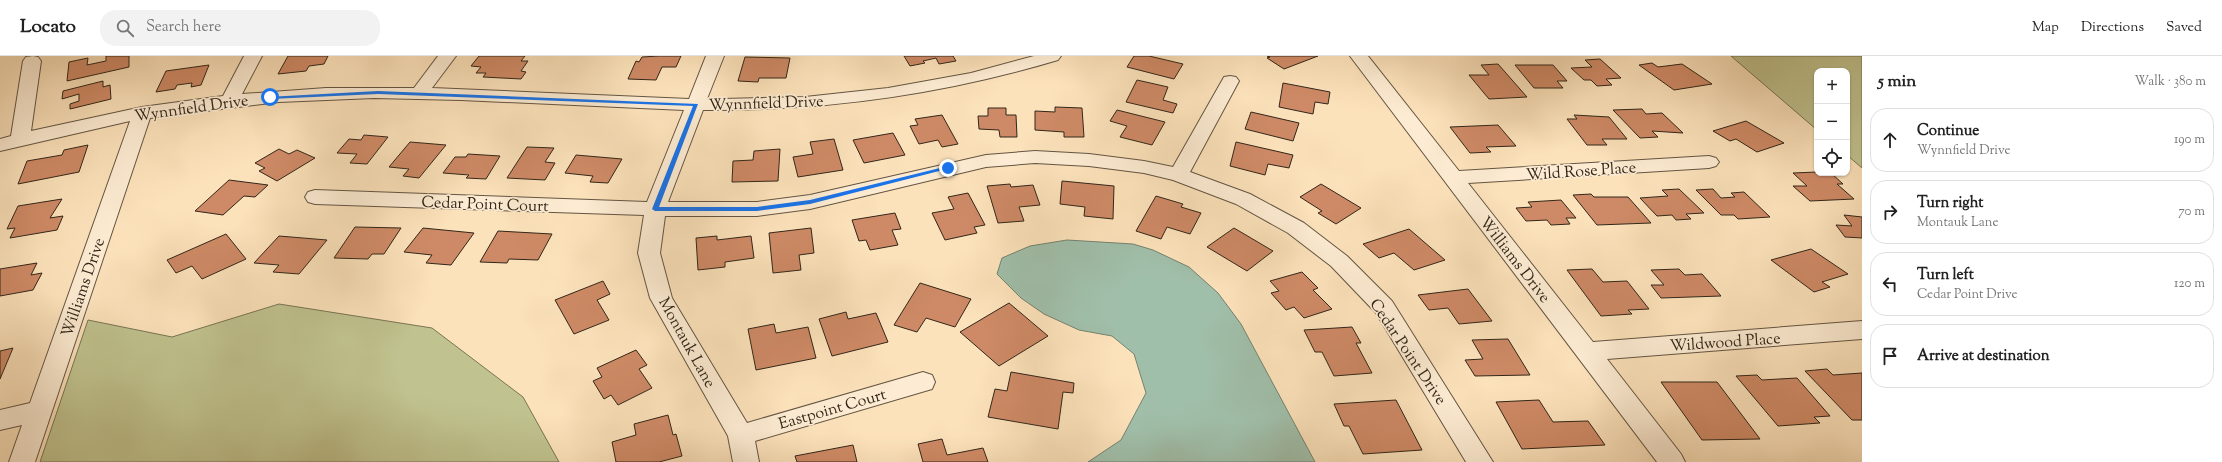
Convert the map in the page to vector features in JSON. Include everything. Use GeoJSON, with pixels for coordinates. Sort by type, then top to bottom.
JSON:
{"type":"FeatureCollection","features":[{"type":"Feature","properties":{"kind":"street"},"geometry":{"type":"LineString","coordinates":[[230,101],[253,56]]}},
{"type":"Feature","properties":{"kind":"street"},"geometry":{"type":"LineString","coordinates":[[419,94],[447,56]]}},
{"type":"Feature","properties":{"kind":"street","name":"Montauk Lane"},"geometry":{"type":"LineString","coordinates":[[715,56],[655,209],[649,253],[661,298],[741,435],[746,462]]}},
{"type":"Feature","properties":{"kind":"street","name":"Wynnfield Drive"},"geometry":{"type":"LineString","coordinates":[[0,145],[142,113],[230,101],[335,93],[419,94],[696,105],[777,104],[890,93],[966,80],[1052,56]]}},
{"type":"Feature","properties":{"kind":"street","name":"Williams Drive"},"geometry":{"type":"LineString","coordinates":[[1359,56],[1672,462]]}},
{"type":"Feature","properties":{"kind":"street"},"geometry":{"type":"LineString","coordinates":[[20,140],[32,61]]}},
{"type":"Feature","properties":{"kind":"street"},"geometry":{"type":"LineString","coordinates":[[1179,175],[1230,80]]}},
{"type":"Feature","properties":{"kind":"street","name":"Williams Drive"},"geometry":{"type":"LineString","coordinates":[[22,462],[142,113]]}},
{"type":"Feature","properties":{"kind":"street","name":"Cedar Point Drive"},"geometry":{"type":"LineString","coordinates":[[655,209],[757,209],[810,202],[948,168],[986,161],[1035,157],[1089,160],[1144,167],[1179,175],[1243,199],[1296,228],[1339,261],[1384,307],[1480,462]]}},
{"type":"Feature","properties":{"kind":"street","name":"Wild Rose Place"},"geometry":{"type":"LineString","coordinates":[[1454,178],[1709,162]]}},
{"type":"Feature","properties":{"kind":"street","name":"Cedar Point Court"},"geometry":{"type":"LineString","coordinates":[[316,197],[655,209]]}},
{"type":"Feature","properties":{"kind":"street","name":"Wildwood Place"},"geometry":{"type":"LineString","coordinates":[[1587,352],[1862,330]]}},
{"type":"Feature","properties":{"kind":"street","name":"Eastpoint Court"},"geometry":{"type":"LineString","coordinates":[[741,435],[923,382]]}},
{"type":"Feature","properties":{"kind":"street"},"geometry":{"type":"LineString","coordinates":[[0,420],[40,411]]}},
{"type":"Feature","properties":{"kind":"green space"},"geometry":{"type":"Polygon","coordinates":[[[1731,56],[1862,56],[1862,168],[1850,158],[1850,68],[1814,68],[1814,127],[1731,56]]]}},
{"type":"Feature","properties":{"kind":"green space"},"geometry":{"type":"Polygon","coordinates":[[[279,304],[432,328],[523,397],[559,462],[40,462],[88,320],[172,337],[279,304]]]}},
{"type":"Feature","properties":{"kind":"shaded area"},"geometry":{"type":"Polygon","coordinates":[[[1067,240],[1133,244],[1153,250],[1189,267],[1218,293],[1241,324],[1315,462],[1088,462],[1121,440],[1146,393],[1134,354],[1112,336],[1079,330],[1044,314],[1021,298],[997,274],[1002,258],[1030,246],[1067,240]]]}},
{"type":"Feature","properties":{"kind":"building"},"geometry":{"type":"Polygon","coordinates":[[[106,56],[129,56],[129,67],[67,81],[69,62],[88,58],[87,65],[106,61],[106,56]]]}},
{"type":"Feature","properties":{"kind":"building"},"geometry":{"type":"Polygon","coordinates":[[[288,56],[328,56],[324,64],[309,66],[306,71],[278,74],[288,56]]]}},
{"type":"Feature","properties":{"kind":"building"},"geometry":{"type":"Polygon","coordinates":[[[479,56],[525,56],[521,61],[528,61],[521,71],[526,72],[521,79],[483,77],[486,73],[476,73],[481,67],[471,66],[479,56]]]}},
{"type":"Feature","properties":{"kind":"building"},"geometry":{"type":"Polygon","coordinates":[[[681,56],[676,67],[662,67],[656,80],[628,79],[636,61],[639,62],[642,57],[681,56]]]}},
{"type":"Feature","properties":{"kind":"building"},"geometry":{"type":"Polygon","coordinates":[[[904,56],[953,56],[956,61],[939,64],[936,58],[923,61],[925,63],[910,66],[904,56]]]}},
{"type":"Feature","properties":{"kind":"building"},"geometry":{"type":"Polygon","coordinates":[[[1134,56],[1149,56],[1183,64],[1174,79],[1127,67],[1134,56]]]}},
{"type":"Feature","properties":{"kind":"building"},"geometry":{"type":"Polygon","coordinates":[[[1267,56],[1318,56],[1284,69],[1267,58],[1270,57],[1267,56]]]}},
{"type":"Feature","properties":{"kind":"building"},"geometry":{"type":"Polygon","coordinates":[[[745,57],[790,58],[786,78],[759,78],[758,82],[738,81],[745,57]]]}},
{"type":"Feature","properties":{"kind":"building"},"geometry":{"type":"Polygon","coordinates":[[[1600,59],[1621,78],[1606,79],[1612,85],[1597,86],[1591,80],[1584,80],[1571,68],[1592,67],[1585,60],[1600,59]]]}},
{"type":"Feature","properties":{"kind":"building"},"geometry":{"type":"Polygon","coordinates":[[[1652,63],[1658,67],[1682,64],[1712,84],[1674,90],[1639,65],[1652,63]]]}},
{"type":"Feature","properties":{"kind":"building"},"geometry":{"type":"Polygon","coordinates":[[[1498,64],[1527,97],[1489,99],[1469,75],[1489,75],[1481,65],[1498,64]]]}},
{"type":"Feature","properties":{"kind":"building"},"geometry":{"type":"Polygon","coordinates":[[[209,65],[201,85],[191,87],[192,83],[177,85],[175,89],[156,92],[166,71],[209,65]]]}},
{"type":"Feature","properties":{"kind":"building"},"geometry":{"type":"Polygon","coordinates":[[[1515,65],[1553,65],[1567,81],[1557,81],[1563,88],[1534,88],[1515,65]]]}},
{"type":"Feature","properties":{"kind":"building"},"geometry":{"type":"Polygon","coordinates":[[[1137,80],[1168,87],[1163,100],[1177,104],[1173,113],[1126,102],[1137,80]]]}},
{"type":"Feature","properties":{"kind":"building"},"geometry":{"type":"Polygon","coordinates":[[[103,81],[103,87],[110,85],[111,99],[70,109],[70,104],[79,101],[79,94],[62,99],[63,91],[103,81]]]}},
{"type":"Feature","properties":{"kind":"building"},"geometry":{"type":"Polygon","coordinates":[[[1283,83],[1330,92],[1328,104],[1315,102],[1313,114],[1279,107],[1283,83]]]}},
{"type":"Feature","properties":{"kind":"building"},"geometry":{"type":"Polygon","coordinates":[[[1055,107],[1082,108],[1084,137],[1064,137],[1064,132],[1035,130],[1035,111],[1055,112],[1055,107]]]}},
{"type":"Feature","properties":{"kind":"building"},"geometry":{"type":"Polygon","coordinates":[[[988,108],[1006,108],[1006,115],[1016,115],[1017,137],[1000,137],[999,130],[979,129],[978,116],[988,116],[988,108]]]}},
{"type":"Feature","properties":{"kind":"building"},"geometry":{"type":"Polygon","coordinates":[[[1642,109],[1646,114],[1662,113],[1683,133],[1652,131],[1658,137],[1640,138],[1613,110],[1642,109]]]}},
{"type":"Feature","properties":{"kind":"building"},"geometry":{"type":"Polygon","coordinates":[[[1117,110],[1165,122],[1152,145],[1120,137],[1127,126],[1110,121],[1117,110]]]}},
{"type":"Feature","properties":{"kind":"building"},"geometry":{"type":"Polygon","coordinates":[[[1251,112],[1299,123],[1293,141],[1245,129],[1251,112]]]}},
{"type":"Feature","properties":{"kind":"building"},"geometry":{"type":"Polygon","coordinates":[[[942,115],[958,144],[942,147],[938,140],[919,144],[910,126],[918,125],[915,119],[942,115]]]}},
{"type":"Feature","properties":{"kind":"building"},"geometry":{"type":"Polygon","coordinates":[[[1574,115],[1609,117],[1627,139],[1602,139],[1607,145],[1587,145],[1567,119],[1577,119],[1574,115]]]}},
{"type":"Feature","properties":{"kind":"building"},"geometry":{"type":"Polygon","coordinates":[[[1746,121],[1784,143],[1757,152],[1736,139],[1730,141],[1713,131],[1746,121]]]}},
{"type":"Feature","properties":{"kind":"building"},"geometry":{"type":"Polygon","coordinates":[[[1498,125],[1516,146],[1486,147],[1491,152],[1470,153],[1450,127],[1498,125]]]}},
{"type":"Feature","properties":{"kind":"building"},"geometry":{"type":"Polygon","coordinates":[[[893,133],[905,155],[864,163],[853,140],[893,133]]]}},
{"type":"Feature","properties":{"kind":"building"},"geometry":{"type":"Polygon","coordinates":[[[364,135],[388,137],[367,164],[350,163],[357,154],[337,153],[349,139],[361,140],[364,135]]]}},
{"type":"Feature","properties":{"kind":"building"},"geometry":{"type":"Polygon","coordinates":[[[834,139],[843,170],[798,177],[793,157],[813,154],[810,142],[834,139]]]}},
{"type":"Feature","properties":{"kind":"building"},"geometry":{"type":"Polygon","coordinates":[[[410,142],[446,145],[419,178],[403,176],[409,169],[389,167],[410,142]]]}},
{"type":"Feature","properties":{"kind":"building"},"geometry":{"type":"Polygon","coordinates":[[[1236,142],[1293,155],[1289,168],[1268,164],[1265,175],[1230,166],[1236,142]]]}},
{"type":"Feature","properties":{"kind":"building"},"geometry":{"type":"Polygon","coordinates":[[[88,145],[79,172],[18,184],[27,161],[62,155],[64,150],[88,145]]]}},
{"type":"Feature","properties":{"kind":"building"},"geometry":{"type":"Polygon","coordinates":[[[527,147],[554,148],[545,162],[555,163],[545,180],[507,178],[527,147]]]}},
{"type":"Feature","properties":{"kind":"building"},"geometry":{"type":"Polygon","coordinates":[[[279,149],[289,154],[297,150],[315,158],[277,181],[259,171],[265,168],[255,163],[279,149]]]}},
{"type":"Feature","properties":{"kind":"building"},"geometry":{"type":"Polygon","coordinates":[[[780,149],[778,181],[732,182],[733,161],[753,160],[754,151],[780,149]]]}},
{"type":"Feature","properties":{"kind":"building"},"geometry":{"type":"Polygon","coordinates":[[[468,154],[500,156],[486,179],[466,178],[469,175],[443,173],[455,157],[466,157],[468,154]]]}},
{"type":"Feature","properties":{"kind":"building"},"geometry":{"type":"Polygon","coordinates":[[[576,155],[622,159],[608,183],[590,182],[593,176],[565,173],[576,155]]]}},
{"type":"Feature","properties":{"kind":"building"},"geometry":{"type":"Polygon","coordinates":[[[1814,172],[1814,176],[1834,176],[1843,184],[1837,184],[1854,199],[1810,201],[1793,186],[1807,186],[1793,173],[1814,172]]]}},
{"type":"Feature","properties":{"kind":"building"},"geometry":{"type":"Polygon","coordinates":[[[229,180],[268,185],[255,197],[244,196],[223,215],[195,211],[229,180]]]}},
{"type":"Feature","properties":{"kind":"building"},"geometry":{"type":"Polygon","coordinates":[[[1062,181],[1114,186],[1113,219],[1084,216],[1085,207],[1060,204],[1062,181]]]}},
{"type":"Feature","properties":{"kind":"building"},"geometry":{"type":"Polygon","coordinates":[[[1010,184],[1011,187],[1033,185],[1040,205],[1019,207],[1024,221],[998,223],[987,186],[1010,184]]]}},
{"type":"Feature","properties":{"kind":"building"},"geometry":{"type":"Polygon","coordinates":[[[1321,184],[1361,208],[1336,224],[1318,213],[1322,211],[1300,197],[1321,184]]]}},
{"type":"Feature","properties":{"kind":"building"},"geometry":{"type":"Polygon","coordinates":[[[1679,189],[1704,213],[1686,214],[1691,219],[1676,220],[1672,215],[1657,216],[1640,198],[1668,196],[1662,190],[1679,189]]]}},
{"type":"Feature","properties":{"kind":"building"},"geometry":{"type":"Polygon","coordinates":[[[1713,189],[1721,198],[1735,197],[1731,193],[1744,192],[1770,217],[1738,219],[1734,215],[1721,215],[1696,190],[1713,189]]]}},
{"type":"Feature","properties":{"kind":"building"},"geometry":{"type":"Polygon","coordinates":[[[968,193],[985,225],[974,227],[977,233],[945,240],[932,213],[954,209],[948,197],[968,193]]]}},
{"type":"Feature","properties":{"kind":"building"},"geometry":{"type":"Polygon","coordinates":[[[1591,194],[1594,197],[1628,197],[1651,223],[1597,225],[1573,195],[1591,194]]]}},
{"type":"Feature","properties":{"kind":"building"},"geometry":{"type":"Polygon","coordinates":[[[1156,196],[1183,204],[1181,207],[1201,213],[1190,234],[1167,227],[1161,239],[1136,231],[1156,196]]]}},
{"type":"Feature","properties":{"kind":"building"},"geometry":{"type":"Polygon","coordinates":[[[62,199],[50,218],[63,216],[57,230],[10,238],[15,228],[7,229],[18,206],[62,199]]]}},
{"type":"Feature","properties":{"kind":"building"},"geometry":{"type":"Polygon","coordinates":[[[1561,200],[1576,218],[1566,218],[1570,224],[1551,225],[1547,220],[1526,221],[1516,208],[1532,207],[1528,202],[1561,200]]]}},
{"type":"Feature","properties":{"kind":"building"},"geometry":{"type":"Polygon","coordinates":[[[895,213],[901,229],[892,230],[898,245],[870,250],[866,240],[859,241],[852,220],[895,213]]]}},
{"type":"Feature","properties":{"kind":"building"},"geometry":{"type":"Polygon","coordinates":[[[1844,215],[1862,217],[1862,238],[1845,237],[1836,225],[1852,226],[1844,215]]]}},
{"type":"Feature","properties":{"kind":"building"},"geometry":{"type":"Polygon","coordinates":[[[355,227],[401,228],[384,254],[372,254],[368,259],[334,258],[355,227]]]}},
{"type":"Feature","properties":{"kind":"building"},"geometry":{"type":"Polygon","coordinates":[[[423,228],[474,233],[451,265],[426,263],[432,255],[404,252],[423,228]]]}},
{"type":"Feature","properties":{"kind":"building"},"geometry":{"type":"Polygon","coordinates":[[[811,228],[814,253],[799,255],[801,270],[773,273],[769,233],[811,228]]]}},
{"type":"Feature","properties":{"kind":"building"},"geometry":{"type":"Polygon","coordinates":[[[1234,228],[1273,251],[1247,271],[1207,247],[1234,228]]]}},
{"type":"Feature","properties":{"kind":"building"},"geometry":{"type":"Polygon","coordinates":[[[1409,229],[1445,260],[1414,270],[1394,253],[1379,258],[1363,244],[1409,229]]]}},
{"type":"Feature","properties":{"kind":"building"},"geometry":{"type":"Polygon","coordinates":[[[498,231],[552,234],[538,260],[509,259],[507,263],[480,262],[498,231]]]}},
{"type":"Feature","properties":{"kind":"building"},"geometry":{"type":"Polygon","coordinates":[[[226,234],[246,259],[202,279],[192,266],[176,273],[167,260],[226,234]]]}},
{"type":"Feature","properties":{"kind":"building"},"geometry":{"type":"Polygon","coordinates":[[[279,236],[327,240],[299,274],[273,272],[279,265],[254,263],[279,236]]]}},
{"type":"Feature","properties":{"kind":"building"},"geometry":{"type":"Polygon","coordinates":[[[717,236],[717,240],[751,236],[754,258],[725,262],[725,267],[698,270],[696,238],[717,236]]]}},
{"type":"Feature","properties":{"kind":"building"},"geometry":{"type":"Polygon","coordinates":[[[1811,249],[1848,274],[1822,282],[1830,287],[1814,292],[1771,260],[1811,249]]]}},
{"type":"Feature","properties":{"kind":"building"},"geometry":{"type":"Polygon","coordinates":[[[37,263],[31,275],[42,273],[33,290],[0,296],[0,269],[37,263]]]}},
{"type":"Feature","properties":{"kind":"building"},"geometry":{"type":"Polygon","coordinates":[[[1592,269],[1603,282],[1627,281],[1649,309],[1628,310],[1632,314],[1601,316],[1567,270],[1592,269]]]}},
{"type":"Feature","properties":{"kind":"building"},"geometry":{"type":"Polygon","coordinates":[[[1679,269],[1685,275],[1702,274],[1721,296],[1661,298],[1651,285],[1664,285],[1651,270],[1679,269]]]}},
{"type":"Feature","properties":{"kind":"building"},"geometry":{"type":"Polygon","coordinates":[[[1302,272],[1318,288],[1313,290],[1332,309],[1304,318],[1294,307],[1286,310],[1271,293],[1279,291],[1270,281],[1302,272]]]}},
{"type":"Feature","properties":{"kind":"building"},"geometry":{"type":"Polygon","coordinates":[[[603,281],[610,294],[597,300],[609,320],[574,334],[555,300],[603,281]]]}},
{"type":"Feature","properties":{"kind":"building"},"geometry":{"type":"Polygon","coordinates":[[[920,283],[971,299],[955,327],[926,318],[917,332],[894,325],[920,283]]]}},
{"type":"Feature","properties":{"kind":"building"},"geometry":{"type":"Polygon","coordinates":[[[1468,289],[1492,321],[1459,324],[1448,308],[1429,310],[1418,295],[1468,289]]]}},
{"type":"Feature","properties":{"kind":"building"},"geometry":{"type":"Polygon","coordinates":[[[1009,303],[1048,336],[999,366],[960,332],[1009,303]]]}},
{"type":"Feature","properties":{"kind":"building"},"geometry":{"type":"Polygon","coordinates":[[[846,312],[848,319],[876,313],[888,342],[832,356],[819,319],[846,312]]]}},
{"type":"Feature","properties":{"kind":"building"},"geometry":{"type":"Polygon","coordinates":[[[774,324],[776,333],[808,327],[816,358],[756,370],[748,329],[774,324]]]}},
{"type":"Feature","properties":{"kind":"building"},"geometry":{"type":"Polygon","coordinates":[[[1352,327],[1361,343],[1356,343],[1372,373],[1334,376],[1322,352],[1315,352],[1304,330],[1352,327]]]}},
{"type":"Feature","properties":{"kind":"building"},"geometry":{"type":"Polygon","coordinates":[[[1508,339],[1530,375],[1475,376],[1465,360],[1483,359],[1472,340],[1508,339]]]}},
{"type":"Feature","properties":{"kind":"building"},"geometry":{"type":"Polygon","coordinates":[[[13,348],[0,379],[0,351],[13,348]]]}},
{"type":"Feature","properties":{"kind":"building"},"geometry":{"type":"Polygon","coordinates":[[[636,350],[647,365],[639,369],[652,388],[618,405],[611,395],[604,399],[593,381],[602,377],[597,368],[636,350]]]}},
{"type":"Feature","properties":{"kind":"building"},"geometry":{"type":"Polygon","coordinates":[[[1827,369],[1833,375],[1862,373],[1862,420],[1852,420],[1805,371],[1827,369]]]}},
{"type":"Feature","properties":{"kind":"building"},"geometry":{"type":"Polygon","coordinates":[[[1011,372],[1074,383],[1073,393],[1063,392],[1058,429],[988,417],[995,389],[1007,391],[1011,372]]]}},
{"type":"Feature","properties":{"kind":"building"},"geometry":{"type":"Polygon","coordinates":[[[1757,375],[1762,380],[1797,378],[1830,416],[1814,417],[1820,423],[1778,426],[1736,376],[1757,375]]]}},
{"type":"Feature","properties":{"kind":"building"},"geometry":{"type":"Polygon","coordinates":[[[1661,382],[1717,382],[1760,439],[1702,440],[1661,382]]]}},
{"type":"Feature","properties":{"kind":"building"},"geometry":{"type":"Polygon","coordinates":[[[1396,400],[1422,450],[1363,454],[1349,426],[1344,426],[1334,404],[1396,400]]]}},
{"type":"Feature","properties":{"kind":"building"},"geometry":{"type":"Polygon","coordinates":[[[1539,400],[1553,422],[1588,421],[1605,445],[1522,449],[1496,402],[1539,400]]]}},
{"type":"Feature","properties":{"kind":"building"},"geometry":{"type":"Polygon","coordinates":[[[668,415],[673,435],[676,434],[682,456],[659,462],[616,462],[612,442],[636,435],[634,424],[668,415]]]}},
{"type":"Feature","properties":{"kind":"building"},"geometry":{"type":"Polygon","coordinates":[[[942,439],[947,455],[983,448],[988,462],[923,462],[918,444],[942,439]]]}},
{"type":"Feature","properties":{"kind":"building"},"geometry":{"type":"Polygon","coordinates":[[[853,445],[857,462],[797,462],[795,456],[853,445]]]}},
{"type":"Feature","properties":{"kind":"route"},"geometry":{"type":"LineString","coordinates":[[270,97],[305,94],[378,93],[696,105],[655,209],[757,209],[810,202],[852,193],[948,168]]}}]}
